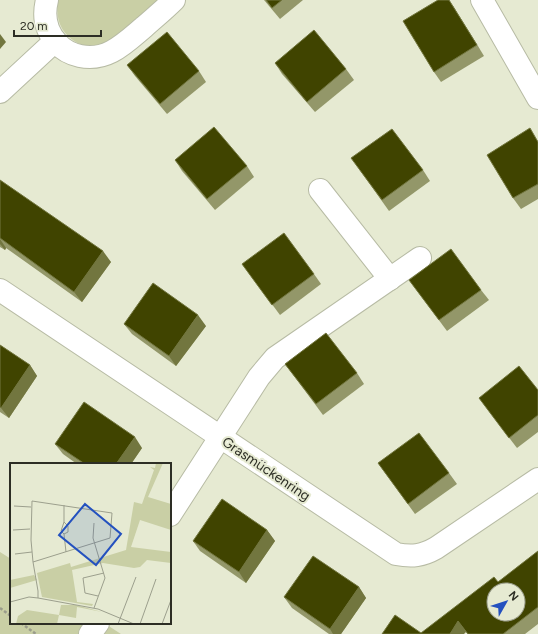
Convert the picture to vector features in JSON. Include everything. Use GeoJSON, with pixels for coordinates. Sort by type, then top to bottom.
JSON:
{"type":"FeatureCollection","features":[{"type":"Feature","properties":{"kind":"street"},"geometry":{"type":"LineString","coordinates":[[47,0],[45,8],[46,22],[49,33],[61,47],[74,55],[88,58],[103,56],[117,50],[174,0]]}},
{"type":"Feature","properties":{"kind":"street"},"geometry":{"type":"LineString","coordinates":[[482,0],[538,98]]}},
{"type":"Feature","properties":{"kind":"street"},"geometry":{"type":"LineString","coordinates":[[0,92],[55,41]]}},
{"type":"Feature","properties":{"kind":"street"},"geometry":{"type":"LineString","coordinates":[[320,190],[390,279]]}},
{"type":"Feature","properties":{"kind":"street"},"geometry":{"type":"LineString","coordinates":[[171,513],[259,377],[275,358],[420,258]]}},
{"type":"Feature","properties":{"kind":"street","name":"Grasmückenring"},"geometry":{"type":"LineString","coordinates":[[0,290],[396,554],[410,556],[424,555],[538,479]]}},
{"type":"Feature","properties":{"kind":"street"},"geometry":{"type":"LineString","coordinates":[[90,634],[97,624]]}},
{"type":"Feature","properties":{"kind":"path"},"geometry":{"type":"LineString","coordinates":[[0,608],[10,615]]}},
{"type":"Feature","properties":{"kind":"path"},"geometry":{"type":"LineString","coordinates":[[22,624],[36,634]]}},
{"type":"Feature","properties":{"kind":"green space"},"geometry":{"type":"Polygon","coordinates":[[[58,0],[162,0],[108,43],[103,46],[94,47],[85,46],[76,42],[65,33],[60,25],[57,10],[58,0]]]}},
{"type":"Feature","properties":{"kind":"green space"},"geometry":{"type":"Polygon","coordinates":[[[0,552],[10,558],[10,624],[106,624],[121,634],[0,634],[0,552]]]}},
{"type":"Feature","properties":{"kind":"building"},"geometry":{"type":"Polygon","coordinates":[[[266,0],[282,0],[272,8],[266,0]]]}},
{"type":"Feature","properties":{"kind":"building"},"geometry":{"type":"Polygon","coordinates":[[[438,0],[449,0],[477,45],[434,72],[403,21],[438,0]]]}},
{"type":"Feature","properties":{"kind":"building"},"geometry":{"type":"Polygon","coordinates":[[[314,30],[346,69],[307,102],[275,63],[314,30]]]}},
{"type":"Feature","properties":{"kind":"building"},"geometry":{"type":"Polygon","coordinates":[[[167,32],[199,71],[160,104],[127,65],[167,32]]]}},
{"type":"Feature","properties":{"kind":"building"},"geometry":{"type":"Polygon","coordinates":[[[214,127],[247,166],[207,199],[175,160],[214,127]]]}},
{"type":"Feature","properties":{"kind":"building"},"geometry":{"type":"Polygon","coordinates":[[[530,128],[538,142],[538,184],[513,198],[487,155],[530,128]]]}},
{"type":"Feature","properties":{"kind":"building"},"geometry":{"type":"Polygon","coordinates":[[[392,129],[423,170],[382,200],[351,158],[392,129]]]}},
{"type":"Feature","properties":{"kind":"building"},"geometry":{"type":"Polygon","coordinates":[[[0,180],[103,251],[74,292],[0,238],[0,180]]]}},
{"type":"Feature","properties":{"kind":"building"},"geometry":{"type":"Polygon","coordinates":[[[284,233],[314,274],[272,305],[242,264],[284,233]]]}},
{"type":"Feature","properties":{"kind":"building"},"geometry":{"type":"Polygon","coordinates":[[[451,249],[481,290],[439,320],[409,280],[451,249]]]}},
{"type":"Feature","properties":{"kind":"building"},"geometry":{"type":"Polygon","coordinates":[[[153,283],[198,315],[169,356],[124,324],[153,283]]]}},
{"type":"Feature","properties":{"kind":"building"},"geometry":{"type":"Polygon","coordinates":[[[326,333],[357,373],[316,404],[285,364],[326,333]]]}},
{"type":"Feature","properties":{"kind":"building"},"geometry":{"type":"Polygon","coordinates":[[[0,345],[30,365],[1,408],[0,407],[0,345]]]}},
{"type":"Feature","properties":{"kind":"building"},"geometry":{"type":"Polygon","coordinates":[[[519,366],[538,390],[538,415],[509,438],[479,398],[519,366]]]}},
{"type":"Feature","properties":{"kind":"building"},"geometry":{"type":"Polygon","coordinates":[[[84,402],[135,437],[117,463],[84,463],[55,444],[84,402]]]}},
{"type":"Feature","properties":{"kind":"building"},"geometry":{"type":"Polygon","coordinates":[[[419,433],[449,473],[408,504],[378,463],[419,433]]]}},
{"type":"Feature","properties":{"kind":"building"},"geometry":{"type":"Polygon","coordinates":[[[222,499],[267,530],[239,572],[193,541],[222,499]]]}},
{"type":"Feature","properties":{"kind":"building"},"geometry":{"type":"Polygon","coordinates":[[[538,551],[538,607],[526,616],[526,582],[498,582],[538,551]]]}},
{"type":"Feature","properties":{"kind":"building"},"geometry":{"type":"Polygon","coordinates":[[[313,556],[359,587],[330,629],[284,597],[313,556]]]}},
{"type":"Feature","properties":{"kind":"building"},"geometry":{"type":"Polygon","coordinates":[[[494,577],[498,582],[487,582],[494,577]]]}},
{"type":"Feature","properties":{"kind":"building"},"geometry":{"type":"Polygon","coordinates":[[[486,583],[486,622],[519,622],[503,634],[468,634],[458,621],[450,634],[382,634],[395,615],[421,633],[486,583]]]}}]}
